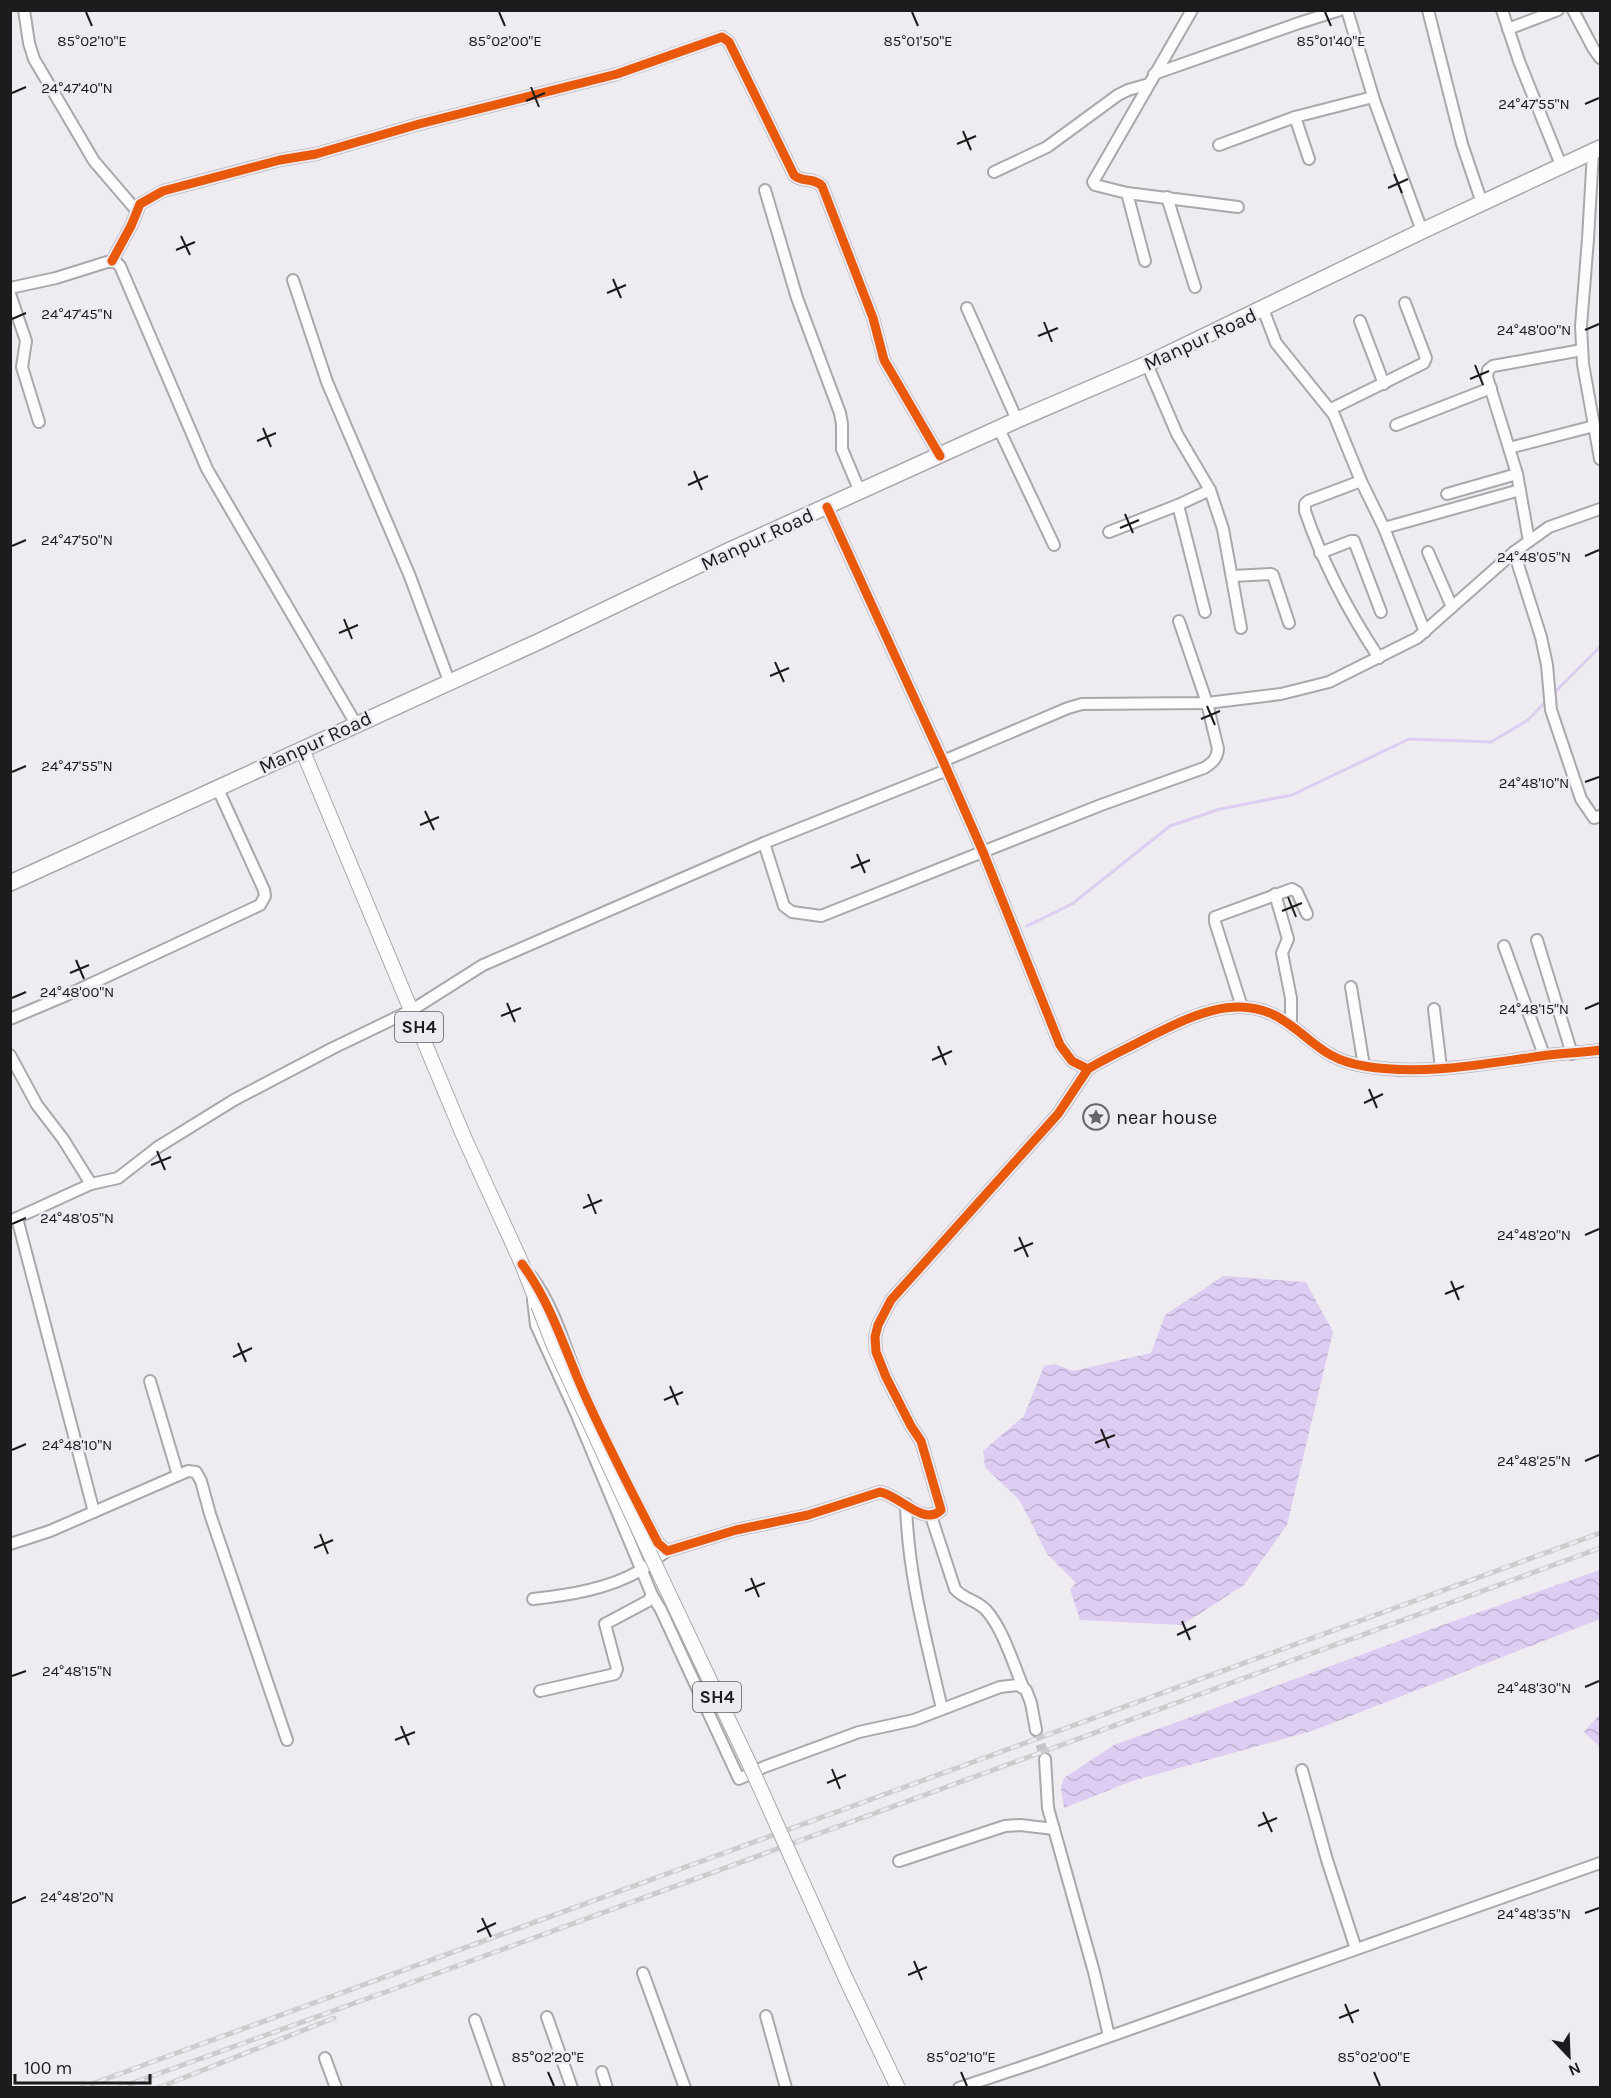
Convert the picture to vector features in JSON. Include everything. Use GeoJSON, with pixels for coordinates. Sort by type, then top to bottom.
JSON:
{"type":"FeatureCollection","features":[{"type":"Feature","properties":{"kind":"highway","name":"Manpur Road"},"geometry":{"type":"LineString","coordinates":[[10,883],[1017,420],[1147,363],[1561,165],[1597,150]]}},
{"type":"Feature","properties":{"kind":"main road","name":"SH4"},"geometry":{"type":"LineString","coordinates":[[302,749],[464,1137],[522,1264],[554,1346],[898,2088]]}},
{"type":"Feature","properties":{"kind":"street"},"geometry":{"type":"LineString","coordinates":[[24,10],[34,59],[94,161],[136,210]]}},
{"type":"Feature","properties":{"kind":"street"},"geometry":{"type":"LineString","coordinates":[[1192,10],[1093,181],[1095,185],[1127,193],[1238,207]]}},
{"type":"Feature","properties":{"kind":"street"},"geometry":{"type":"LineString","coordinates":[[994,172],[1047,147],[1128,90],[1299,23],[1340,10]]}},
{"type":"Feature","properties":{"kind":"street"},"geometry":{"type":"LineString","coordinates":[[1347,10],[1373,97],[1422,231]]}},
{"type":"Feature","properties":{"kind":"street"},"geometry":{"type":"LineString","coordinates":[[1428,10],[1462,144],[1482,203]]}},
{"type":"Feature","properties":{"kind":"street"},"geometry":{"type":"LineString","coordinates":[[1502,10],[1519,61],[1561,165]]}},
{"type":"Feature","properties":{"kind":"street"},"geometry":{"type":"LineString","coordinates":[[1508,29],[1558,10]]}},
{"type":"Feature","properties":{"kind":"street"},"geometry":{"type":"LineString","coordinates":[[1573,10],[1600,58]]}},
{"type":"Feature","properties":{"kind":"street"},"geometry":{"type":"LineString","coordinates":[[112,261],[131,226],[136,210],[144,201],[163,191],[280,160],[316,154],[419,124],[617,74],[718,38],[725,38],[794,175],[798,179],[814,181],[822,186],[873,318],[884,360],[940,456]]}},
{"type":"Feature","properties":{"kind":"street"},"geometry":{"type":"LineString","coordinates":[[1219,144],[1295,117],[1373,97]]}},
{"type":"Feature","properties":{"kind":"street"},"geometry":{"type":"LineString","coordinates":[[1295,117],[1309,159]]}},
{"type":"Feature","properties":{"kind":"street"},"geometry":{"type":"LineString","coordinates":[[1597,150],[1581,326],[1582,350],[1600,459]]}},
{"type":"Feature","properties":{"kind":"street"},"geometry":{"type":"LineString","coordinates":[[765,190],[797,298],[840,412],[842,449],[860,492]]}},
{"type":"Feature","properties":{"kind":"street"},"geometry":{"type":"LineString","coordinates":[[1127,193],[1145,261]]}},
{"type":"Feature","properties":{"kind":"street"},"geometry":{"type":"LineString","coordinates":[[1167,197],[1195,287]]}},
{"type":"Feature","properties":{"kind":"street"},"geometry":{"type":"LineString","coordinates":[[10,288],[56,278],[112,261],[123,270],[207,469],[356,724]]}},
{"type":"Feature","properties":{"kind":"street"},"geometry":{"type":"LineString","coordinates":[[293,280],[327,382],[409,574],[449,681]]}},
{"type":"Feature","properties":{"kind":"street"},"geometry":{"type":"LineString","coordinates":[[10,294],[26,341],[22,367],[39,422]]}},
{"type":"Feature","properties":{"kind":"street"},"geometry":{"type":"LineString","coordinates":[[1331,409],[1421,366],[1426,360],[1405,303]]}},
{"type":"Feature","properties":{"kind":"street"},"geometry":{"type":"LineString","coordinates":[[967,308],[1017,420]]}},
{"type":"Feature","properties":{"kind":"street"},"geometry":{"type":"LineString","coordinates":[[1263,309],[1276,343],[1331,409],[1384,528],[1425,632]]}},
{"type":"Feature","properties":{"kind":"street"},"geometry":{"type":"LineString","coordinates":[[1360,321],[1384,384]]}},
{"type":"Feature","properties":{"kind":"street"},"geometry":{"type":"LineString","coordinates":[[1529,541],[1517,474],[1487,373],[1493,366],[1582,350]]}},
{"type":"Feature","properties":{"kind":"street"},"geometry":{"type":"LineString","coordinates":[[1147,363],[1177,434],[1210,490],[1223,529],[1241,628]]}},
{"type":"Feature","properties":{"kind":"street"},"geometry":{"type":"LineString","coordinates":[[1396,424],[1491,388]]}},
{"type":"Feature","properties":{"kind":"street"},"geometry":{"type":"LineString","coordinates":[[1509,448],[1594,426]]}},
{"type":"Feature","properties":{"kind":"street"},"geometry":{"type":"LineString","coordinates":[[999,429],[1054,545]]}},
{"type":"Feature","properties":{"kind":"street"},"geometry":{"type":"LineString","coordinates":[[1447,494],[1517,474]]}},
{"type":"Feature","properties":{"kind":"street"},"geometry":{"type":"LineString","coordinates":[[1362,481],[1305,504],[1305,511],[1320,553],[1351,613],[1379,658]]}},
{"type":"Feature","properties":{"kind":"street"},"geometry":{"type":"LineString","coordinates":[[1109,532],[1178,506],[1210,490]]}},
{"type":"Feature","properties":{"kind":"street"},"geometry":{"type":"LineString","coordinates":[[1384,528],[1520,490]]}},
{"type":"Feature","properties":{"kind":"street"},"geometry":{"type":"LineString","coordinates":[[1178,506],[1204,612]]}},
{"type":"Feature","properties":{"kind":"street"},"geometry":{"type":"LineString","coordinates":[[827,507],[983,852],[1060,1045],[1072,1061],[1088,1069]]}},
{"type":"Feature","properties":{"kind":"street"},"geometry":{"type":"LineString","coordinates":[[94,1512],[14,1219],[91,1184],[118,1178],[158,1147],[234,1100],[412,1010],[483,965],[945,766],[1068,708],[1082,704],[1207,703],[1281,694],[1319,685],[1349,673],[1425,632],[1514,552],[1549,527],[1600,509]]}},
{"type":"Feature","properties":{"kind":"street"},"geometry":{"type":"LineString","coordinates":[[1320,553],[1354,541],[1381,612]]}},
{"type":"Feature","properties":{"kind":"street"},"geometry":{"type":"LineString","coordinates":[[1428,552],[1452,607]]}},
{"type":"Feature","properties":{"kind":"street"},"geometry":{"type":"LineString","coordinates":[[1514,552],[1541,637],[1547,665],[1551,710],[1581,798],[1594,818],[1600,816]]}},
{"type":"Feature","properties":{"kind":"street"},"geometry":{"type":"LineString","coordinates":[[1232,576],[1274,575],[1288,623]]}},
{"type":"Feature","properties":{"kind":"street"},"geometry":{"type":"LineString","coordinates":[[764,843],[784,906],[792,912],[821,916],[1101,805],[1204,768],[1212,763],[1218,749],[1207,703],[1179,621]]}},
{"type":"Feature","properties":{"kind":"street"},"geometry":{"type":"LineString","coordinates":[[10,1018],[67,995],[261,905],[265,896],[264,890],[217,787]]}},
{"type":"Feature","properties":{"kind":"street"},"geometry":{"type":"LineString","coordinates":[[1242,1007],[1215,917],[1292,889],[1295,890],[1307,915]]}},
{"type":"Feature","properties":{"kind":"street"},"geometry":{"type":"LineString","coordinates":[[1275,894],[1288,941],[1282,953],[1291,998],[1291,1026]]}},
{"type":"Feature","properties":{"kind":"street"},"geometry":{"type":"LineString","coordinates":[[1538,940],[1572,1054]]}},
{"type":"Feature","properties":{"kind":"street"},"geometry":{"type":"LineString","coordinates":[[1504,946],[1544,1055]]}},
{"type":"Feature","properties":{"kind":"street"},"geometry":{"type":"LineString","coordinates":[[1351,987],[1364,1066]]}},
{"type":"Feature","properties":{"kind":"street"},"geometry":{"type":"LineString","coordinates":[[533,1599],[591,1589],[641,1569],[667,1551],[736,1530],[808,1515],[875,1492],[885,1492],[923,1514],[931,1516],[941,1510],[921,1441],[886,1377],[876,1352],[875,1337],[878,1325],[891,1300],[1058,1114],[1088,1069],[1193,1016],[1242,1007],[1265,1011],[1291,1026],[1324,1052],[1344,1061],[1364,1066],[1389,1069],[1486,1065],[1544,1055],[1600,1050]]}},
{"type":"Feature","properties":{"kind":"street"},"geometry":{"type":"LineString","coordinates":[[1434,1009],[1441,1068]]}},
{"type":"Feature","properties":{"kind":"street"},"geometry":{"type":"LineString","coordinates":[[10,1055],[37,1105],[63,1139],[91,1184]]}},
{"type":"Feature","properties":{"kind":"street"},"geometry":{"type":"LineString","coordinates":[[522,1264],[536,1282],[551,1312],[616,1464],[658,1543],[667,1551]]}},
{"type":"Feature","properties":{"kind":"street"},"geometry":{"type":"LineString","coordinates":[[535,1299],[536,1325],[652,1595],[739,1779],[764,1767],[859,1732],[900,1724],[1000,1687],[1018,1685],[1023,1687]]}},
{"type":"Feature","properties":{"kind":"street"},"geometry":{"type":"LineString","coordinates":[[150,1381],[178,1475]]}},
{"type":"Feature","properties":{"kind":"street"},"geometry":{"type":"LineString","coordinates":[[10,1545],[94,1512],[178,1475],[191,1471],[196,1472],[200,1477],[210,1514],[287,1740]]}},
{"type":"Feature","properties":{"kind":"street"},"geometry":{"type":"LineString","coordinates":[[906,1504],[907,1542],[913,1582],[942,1709]]}},
{"type":"Feature","properties":{"kind":"street"},"geometry":{"type":"LineString","coordinates":[[931,1516],[955,1589],[960,1595],[979,1603],[997,1627],[1028,1695],[1036,1730]]}},
{"type":"Feature","properties":{"kind":"street"},"geometry":{"type":"LineString","coordinates":[[540,1691],[616,1673],[617,1667],[605,1624],[648,1601],[652,1595]]}},
{"type":"Feature","properties":{"kind":"street"},"geometry":{"type":"LineString","coordinates":[[1045,1759],[1048,1808],[1109,2036]]}},
{"type":"Feature","properties":{"kind":"street"},"geometry":{"type":"LineString","coordinates":[[1302,1770],[1327,1860],[1356,1949]]}},
{"type":"Feature","properties":{"kind":"street"},"geometry":{"type":"LineString","coordinates":[[899,1861],[1005,1826],[1020,1825],[1054,1829]]}},
{"type":"Feature","properties":{"kind":"street"},"geometry":{"type":"LineString","coordinates":[[959,2088],[1600,1863]]}},
{"type":"Feature","properties":{"kind":"street"},"geometry":{"type":"LineString","coordinates":[[643,1973],[685,2088]]}},
{"type":"Feature","properties":{"kind":"street"},"geometry":{"type":"LineString","coordinates":[[766,2016],[786,2088]]}},
{"type":"Feature","properties":{"kind":"street"},"geometry":{"type":"LineString","coordinates":[[547,2017],[572,2088]]}},
{"type":"Feature","properties":{"kind":"street"},"geometry":{"type":"LineString","coordinates":[[475,2020],[499,2088]]}},
{"type":"Feature","properties":{"kind":"street"},"geometry":{"type":"LineString","coordinates":[[325,2058],[336,2088]]}},
{"type":"Feature","properties":{"kind":"street"},"geometry":{"type":"LineString","coordinates":[[602,2072],[608,2088]]}},
{"type":"Feature","properties":{"kind":"water"},"geometry":{"type":"Polygon","coordinates":[[[1223,1276],[1306,1282],[1333,1332],[1287,1525],[1244,1585],[1182,1625],[1080,1620],[1070,1589],[1076,1583],[1047,1554],[1020,1501],[985,1467],[983,1451],[1024,1416],[1044,1366],[1055,1364],[1073,1371],[1151,1353],[1165,1315],[1223,1276]]]}},
{"type":"Feature","properties":{"kind":"water"},"geometry":{"type":"Polygon","coordinates":[[[1600,1570],[1600,1619],[1312,1731],[1132,1781],[1064,1808],[1061,1787],[1064,1778],[1114,1745],[1600,1570]]]}},
{"type":"Feature","properties":{"kind":"water"},"geometry":{"type":"Polygon","coordinates":[[[1600,1714],[1600,1747],[1584,1732],[1600,1714]]]}},
{"type":"Feature","properties":{"kind":"waterway"},"geometry":{"type":"LineString","coordinates":[[1553,694],[1600,647]]}},
{"type":"Feature","properties":{"kind":"waterway"},"geometry":{"type":"LineString","coordinates":[[1027,926],[1072,904],[1170,826],[1220,809],[1292,795],[1409,739],[1491,742],[1528,720],[1546,701]]}},
{"type":"Feature","properties":{"kind":"tunnel"},"geometry":{"type":"LineString","coordinates":[[1036,1730],[1045,1759]]}},
{"type":"Feature","properties":{"kind":"railway"},"geometry":{"type":"LineString","coordinates":[[81,2088],[1600,1533]]}},
{"type":"Feature","properties":{"kind":"railway"},"geometry":{"type":"LineString","coordinates":[[119,2088],[1600,1548]]}},
{"type":"Feature","properties":{"kind":"railway"},"geometry":{"type":"LineString","coordinates":[[158,2088],[334,2018]]}},
{"type":"Feature","properties":{"kind":"cycle path"},"geometry":{"type":"LineString","coordinates":[[112,261],[140,204],[163,191],[280,160],[316,154],[419,124],[617,74],[722,37],[729,42],[794,175],[822,186],[873,318],[884,360],[940,456]]}},
{"type":"Feature","properties":{"kind":"cycle path"},"geometry":{"type":"LineString","coordinates":[[827,507],[983,852],[1060,1045],[1072,1061],[1088,1069],[1160,1031],[1193,1017],[1210,1011],[1244,1007],[1261,1010],[1278,1017],[1337,1058],[1349,1063],[1386,1069],[1453,1068],[1600,1050]]}},
{"type":"Feature","properties":{"kind":"cycle path"},"geometry":{"type":"LineString","coordinates":[[522,1264],[549,1310],[583,1391],[629,1487],[658,1543],[667,1551],[736,1530],[808,1515],[880,1492],[919,1513],[934,1514],[941,1510],[921,1441],[886,1377],[876,1352],[875,1337],[878,1325],[891,1300],[1058,1114],[1088,1069]]}},
{"type":"Feature","properties":{"kind":"place","name":"near house"},"geometry":{"type":"Point","coordinates":[1096,1117]}}]}
